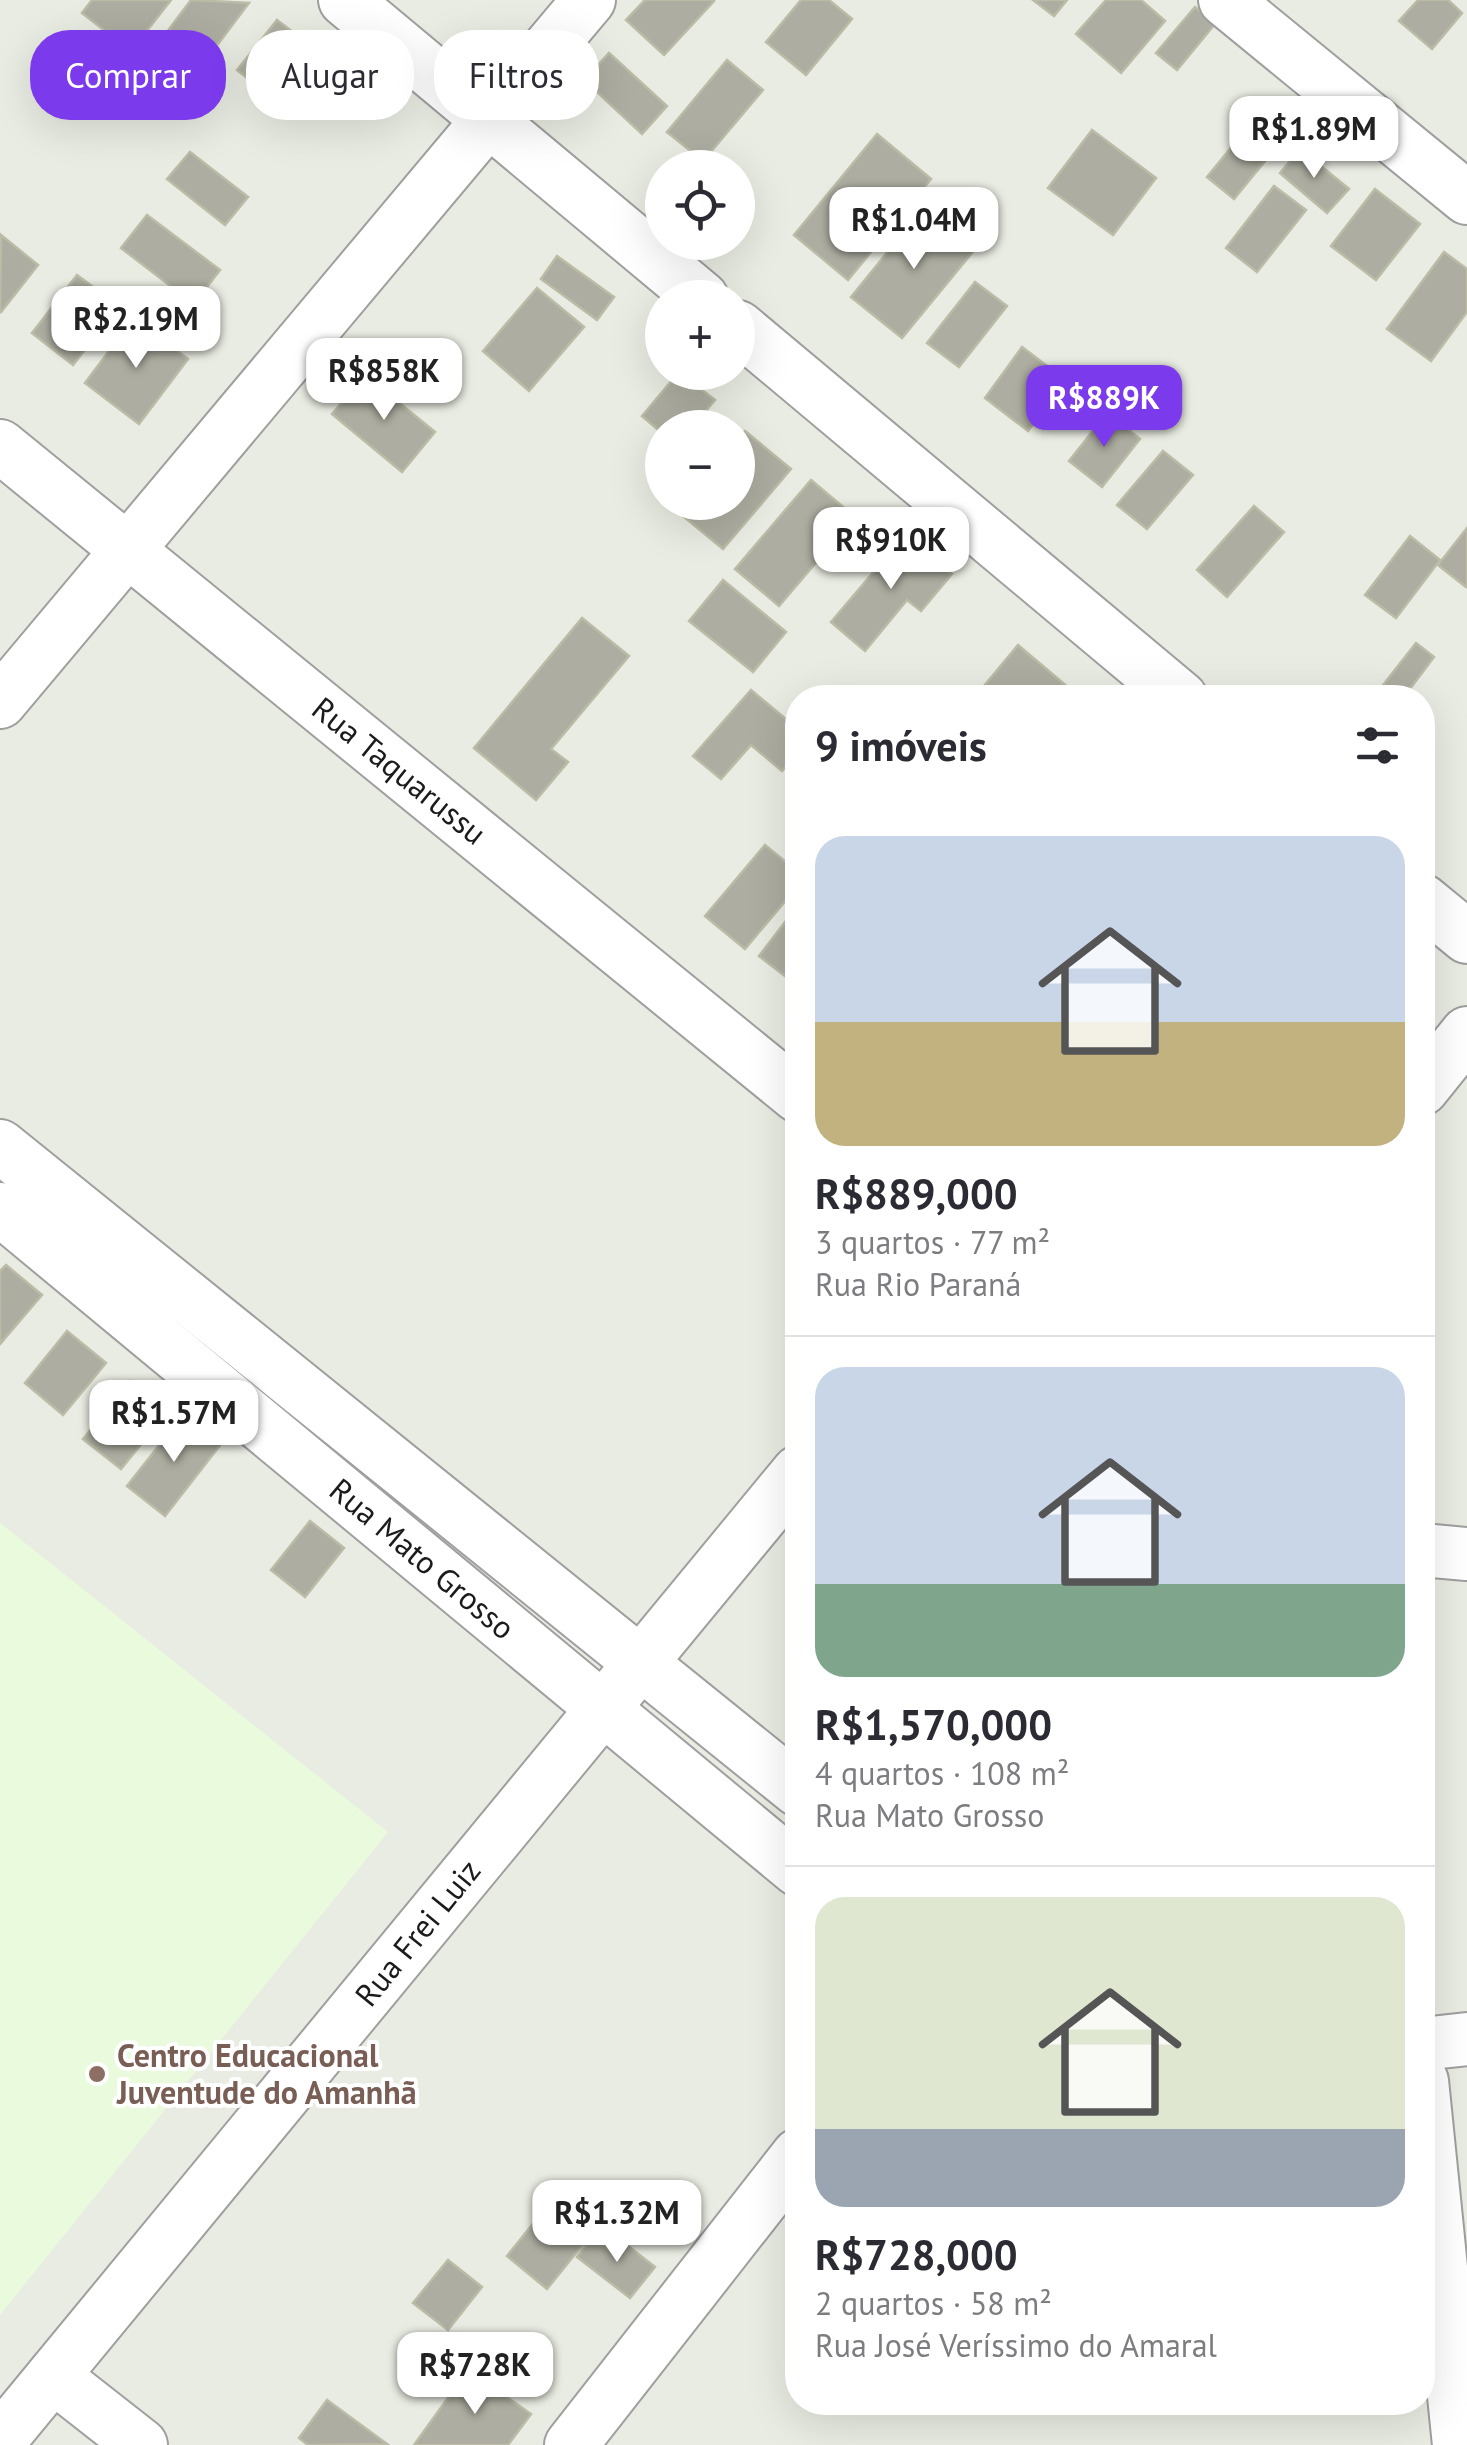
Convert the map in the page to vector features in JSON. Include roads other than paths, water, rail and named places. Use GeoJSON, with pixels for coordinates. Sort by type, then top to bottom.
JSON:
{"type":"FeatureCollection","features":[{"type":"Feature","properties":{"kind":"street"},"geometry":{"type":"LineString","coordinates":[[345,0],[434,74]]}},
{"type":"Feature","properties":{"kind":"street"},"geometry":{"type":"LineString","coordinates":[[564,30],[589,0]]}},
{"type":"Feature","properties":{"kind":"street"},"geometry":{"type":"LineString","coordinates":[[1225,0],[1467,198]]}},
{"type":"Feature","properties":{"kind":"street"},"geometry":{"type":"LineString","coordinates":[[0,702],[488,120]]}},
{"type":"Feature","properties":{"kind":"street"},"geometry":{"type":"LineString","coordinates":[[490,120],[681,280]]}},
{"type":"Feature","properties":{"kind":"street"},"geometry":{"type":"LineString","coordinates":[[755,341],[1165,685]]}},
{"type":"Feature","properties":{"kind":"street","name":"Rua Taquarussu"},"geometry":{"type":"LineString","coordinates":[[0,446],[785,1085]]}},
{"type":"Feature","properties":{"kind":"street"},"geometry":{"type":"LineString","coordinates":[[1435,911],[1467,937]]}},
{"type":"Feature","properties":{"kind":"street"},"geometry":{"type":"LineString","coordinates":[[1435,1072],[1467,1034]]}},
{"type":"Feature","properties":{"kind":"street","name":"Rua Mato Grosso"},"geometry":{"type":"LineString","coordinates":[[0,1146],[785,1779]]}},
{"type":"Feature","properties":{"kind":"street","name":"Rua Mato Grosso"},"geometry":{"type":"LineString","coordinates":[[0,1209],[600,1711],[785,1860]]}},
{"type":"Feature","properties":{"kind":"street","name":"Rua Frei Luiz"},"geometry":{"type":"LineString","coordinates":[[0,2440],[785,1488]]}},
{"type":"Feature","properties":{"kind":"street"},"geometry":{"type":"LineString","coordinates":[[1435,1551],[1467,1554]]}},
{"type":"Feature","properties":{"kind":"street"},"geometry":{"type":"LineString","coordinates":[[1435,2043],[1467,2039]]}},
{"type":"Feature","properties":{"kind":"street"},"geometry":{"type":"LineString","coordinates":[[1435,2121],[1460,2445]]}},
{"type":"Feature","properties":{"kind":"street"},"geometry":{"type":"LineString","coordinates":[[571,2445],[785,2172]]}},
{"type":"Feature","properties":{"kind":"street"},"geometry":{"type":"LineString","coordinates":[[54,2376],[141,2445]]}},
{"type":"Feature","properties":{"kind":"place","name":"Centro Educacional Juventude do Amanhã"},"geometry":{"type":"Point","coordinates":[97,2074]}}]}
